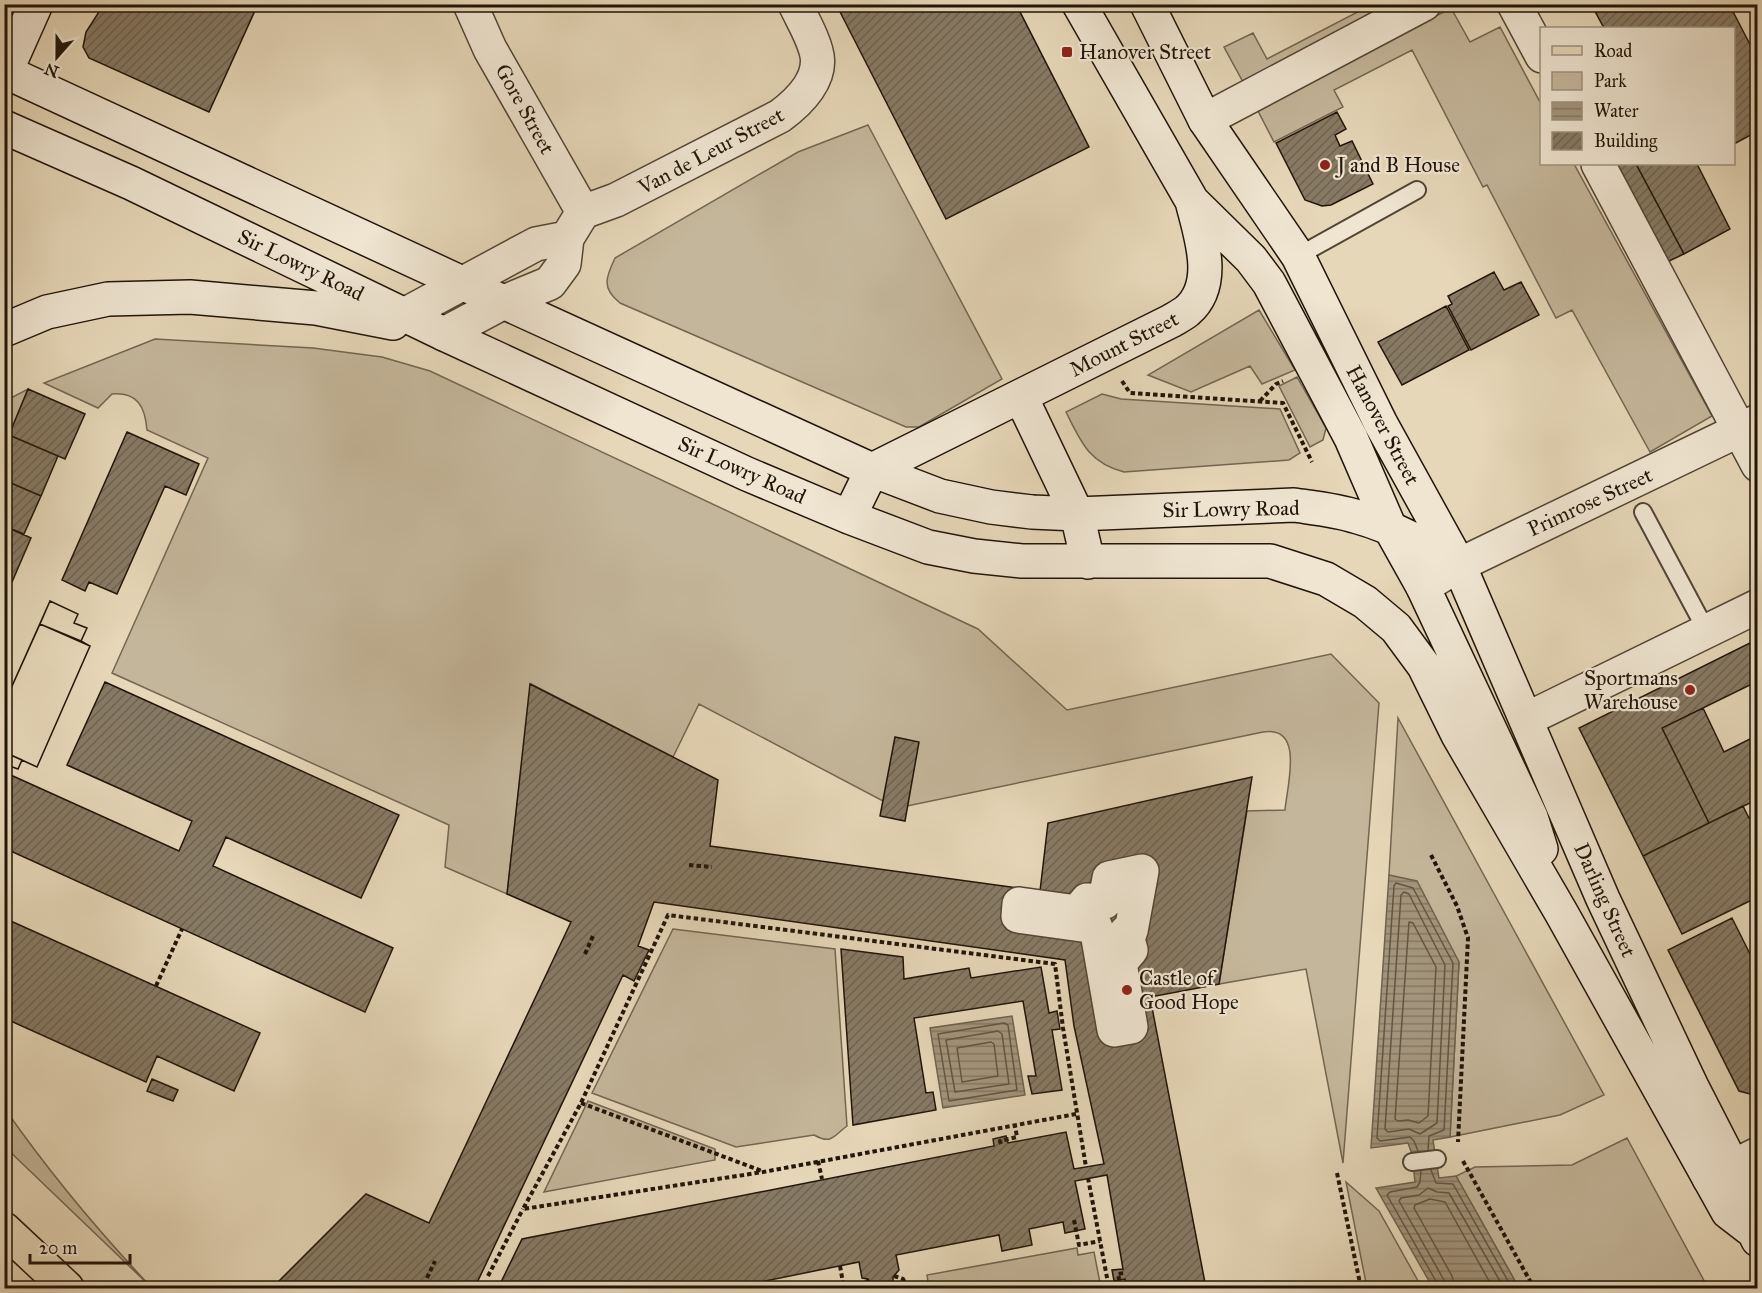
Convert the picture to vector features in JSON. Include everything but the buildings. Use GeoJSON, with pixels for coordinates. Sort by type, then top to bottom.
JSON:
{"type":"FeatureCollection","features":[{"type":"Feature","properties":{"kind":"main road"},"geometry":{"type":"LineString","coordinates":[[5,73],[36,4]]}},
{"type":"Feature","properties":{"kind":"main road","name":"Gore Street"},"geometry":{"type":"LineString","coordinates":[[470,4],[575,225]]}},
{"type":"Feature","properties":{"kind":"main road","name":"Van de Leur Street"},"geometry":{"type":"LineString","coordinates":[[404,315],[575,225],[616,200],[780,116],[797,104],[807,92],[815,75],[817,52],[795,4]]}},
{"type":"Feature","properties":{"kind":"main road","name":"Hanover Street"},"geometry":{"type":"LineString","coordinates":[[1079,4],[1192,201],[1251,259],[1269,284],[1351,438],[1390,528],[1423,586],[1531,817],[1562,914]]}},
{"type":"Feature","properties":{"kind":"main road","name":"Hanover Street"},"geometry":{"type":"LineString","coordinates":[[1147,4],[1205,120],[1298,255],[1381,424],[1459,565]]}},
{"type":"Feature","properties":{"kind":"main road"},"geometry":{"type":"LineString","coordinates":[[1205,120],[1424,4]]}},
{"type":"Feature","properties":{"kind":"main road"},"geometry":{"type":"LineString","coordinates":[[1514,4],[1540,52]]}},
{"type":"Feature","properties":{"kind":"main road","name":"Sir Lowry Road"},"geometry":{"type":"LineString","coordinates":[[5,73],[873,470],[940,496],[991,507],[1077,514],[1294,504],[1329,509],[1390,528],[1459,565]]}},
{"type":"Feature","properties":{"kind":"main road","name":"Sir Lowry Road"},"geometry":{"type":"LineString","coordinates":[[4,127],[130,183],[444,334],[747,474],[928,547],[974,556],[1022,561],[1270,561],[1326,579],[1365,602],[1396,628],[1424,666],[1458,735]]}},
{"type":"Feature","properties":{"kind":"main road"},"geometry":{"type":"LineString","coordinates":[[130,183],[151,139]]}},
{"type":"Feature","properties":{"kind":"main road"},"geometry":{"type":"LineString","coordinates":[[1599,165],[1748,426],[1758,465]]}},
{"type":"Feature","properties":{"kind":"main road","name":"Mount Street"},"geometry":{"type":"LineString","coordinates":[[873,470],[1189,310],[1200,293],[1205,255],[1192,201]]}},
{"type":"Feature","properties":{"kind":"main road"},"geometry":{"type":"LineString","coordinates":[[4,330],[46,312],[108,299],[190,297],[316,308],[444,334],[504,302],[550,283],[564,264],[575,225]]}},
{"type":"Feature","properties":{"kind":"main road"},"geometry":{"type":"LineString","coordinates":[[1021,397],[1077,514],[1088,562]]}},
{"type":"Feature","properties":{"kind":"main road","name":"Primrose Street"},"geometry":{"type":"LineString","coordinates":[[1423,586],[1459,565],[1748,426]]}},
{"type":"Feature","properties":{"kind":"main road"},"geometry":{"type":"LineString","coordinates":[[849,517],[873,470]]}},
{"type":"Feature","properties":{"kind":"main road","name":"Darling Street"},"geometry":{"type":"LineString","coordinates":[[1459,565],[1603,899],[1692,1087],[1750,1200],[1756,1236]]}},
{"type":"Feature","properties":{"kind":"main road"},"geometry":{"type":"LineString","coordinates":[[1527,719],[1758,606]]}},
{"type":"Feature","properties":{"kind":"main road","name":"Darling Street"},"geometry":{"type":"LineString","coordinates":[[1458,735],[1562,914],[1733,1166]]}},
{"type":"Feature","properties":{"kind":"main road"},"geometry":{"type":"LineString","coordinates":[[1142,871],[1131,931],[1126,932],[1131,950],[1119,963],[1131,1027],[1114,1030],[1096,927],[1018,916],[1019,904],[1077,912],[1087,900],[1105,902],[1109,878],[1142,871]]}},
{"type":"Feature","properties":{"kind":"main road"},"geometry":{"type":"LineString","coordinates":[[4,1229],[67,1288]]}},
{"type":"Feature","properties":{"kind":"lane"},"geometry":{"type":"LineString","coordinates":[[1298,255],[1417,190]]}},
{"type":"Feature","properties":{"kind":"lane"},"geometry":{"type":"LineString","coordinates":[[1643,512],[1706,630]]}},
{"type":"Feature","properties":{"kind":"lane"},"geometry":{"type":"LineString","coordinates":[[1412,1162],[1437,1159]]}},
{"type":"Feature","properties":{"kind":"path"},"geometry":{"type":"LineString","coordinates":[[1119,376],[1130,393],[1283,403],[1312,462]]}},
{"type":"Feature","properties":{"kind":"path"},"geometry":{"type":"LineString","coordinates":[[1260,401],[1276,384]]}},
{"type":"Feature","properties":{"kind":"path"},"geometry":{"type":"LineString","coordinates":[[1431,855],[1456,906],[1468,938],[1458,1140],[1460,1148]]}},
{"type":"Feature","properties":{"kind":"path"},"geometry":{"type":"LineString","coordinates":[[689,865],[712,867]]}},
{"type":"Feature","properties":{"kind":"path"},"geometry":{"type":"LineString","coordinates":[[488,1276],[581,1103],[668,915],[1055,964],[1076,1114],[1086,1167]]}},
{"type":"Feature","properties":{"kind":"path"},"geometry":{"type":"LineString","coordinates":[[156,986],[182,929]]}},
{"type":"Feature","properties":{"kind":"path"},"geometry":{"type":"LineString","coordinates":[[585,954],[593,936]]}},
{"type":"Feature","properties":{"kind":"path"},"geometry":{"type":"LineString","coordinates":[[581,1103],[763,1172]]}},
{"type":"Feature","properties":{"kind":"path"},"geometry":{"type":"LineString","coordinates":[[523,1209],[763,1172],[1076,1114]]}},
{"type":"Feature","properties":{"kind":"path"},"geometry":{"type":"LineString","coordinates":[[1001,1144],[1000,1140],[1017,1137],[1014,1126]]}},
{"type":"Feature","properties":{"kind":"path"},"geometry":{"type":"LineString","coordinates":[[1462,1156],[1465,1166],[1534,1288]]}},
{"type":"Feature","properties":{"kind":"path"},"geometry":{"type":"LineString","coordinates":[[818,1161],[822,1179]]}},
{"type":"Feature","properties":{"kind":"path"},"geometry":{"type":"LineString","coordinates":[[1337,1173],[1361,1288]]}},
{"type":"Feature","properties":{"kind":"path"},"geometry":{"type":"LineString","coordinates":[[1088,1178],[1109,1288]]}},
{"type":"Feature","properties":{"kind":"path"},"geometry":{"type":"LineString","coordinates":[[1074,1220],[1079,1245],[1100,1241]]}},
{"type":"Feature","properties":{"kind":"path"},"geometry":{"type":"LineString","coordinates":[[427,1278],[435,1261]]}},
{"type":"Feature","properties":{"kind":"path"},"geometry":{"type":"LineString","coordinates":[[840,1266],[844,1288]]}},
{"type":"Feature","properties":{"kind":"path"},"geometry":{"type":"LineString","coordinates":[[1121,1288],[1118,1274],[1124,1273]]}},
{"type":"Feature","properties":{"kind":"path"},"geometry":{"type":"LineString","coordinates":[[894,1276],[901,1277],[908,1288]]}},
{"type":"Feature","properties":{"kind":"path"},"geometry":{"type":"LineString","coordinates":[[861,1288],[869,1280]]}},
{"type":"Feature","properties":{"kind":"path"},"geometry":{"type":"LineString","coordinates":[[759,1282],[760,1288]]}},
{"type":"Feature","properties":{"kind":"path"},"geometry":{"type":"LineString","coordinates":[[805,1288],[843,1282]]}},
{"type":"Feature","properties":{"kind":"green space"},"geometry":{"type":"Polygon","coordinates":[[[1371,5],[1394,5],[1243,82],[1224,47],[1253,33],[1267,59],[1371,5]]]}},
{"type":"Feature","properties":{"kind":"green space"},"geometry":{"type":"Polygon","coordinates":[[[1451,8],[1470,42],[1500,27],[1540,102],[1540,165],[1575,165],[1712,416],[1650,452],[1572,310],[1556,318],[1487,185],[1483,187],[1412,50],[1334,90],[1343,107],[1274,142],[1258,111],[1451,8]]]}},
{"type":"Feature","properties":{"kind":"green space"},"geometry":{"type":"Polygon","coordinates":[[[868,125],[1002,379],[919,427],[906,427],[620,303],[610,292],[607,282],[615,258],[798,152],[868,125]]]}},
{"type":"Feature","properties":{"kind":"green space"},"geometry":{"type":"Polygon","coordinates":[[[1259,310],[1295,370],[1262,384],[1250,366],[1191,392],[1148,375],[1259,310]]]}},
{"type":"Feature","properties":{"kind":"green space"},"geometry":{"type":"Polygon","coordinates":[[[155,339],[313,348],[382,357],[430,371],[978,629],[1067,710],[1331,654],[1379,703],[1343,1163],[1306,969],[1219,984],[1247,811],[1285,810],[1290,773],[1289,747],[1284,738],[1276,732],[1263,732],[907,806],[883,801],[699,704],[673,757],[531,684],[507,894],[445,867],[449,825],[112,673],[208,458],[147,430],[142,408],[134,398],[128,395],[112,394],[98,408],[44,383],[155,339]]]}},
{"type":"Feature","properties":{"kind":"green space"},"geometry":{"type":"Polygon","coordinates":[[[1297,377],[1326,428],[1323,440],[1310,447],[1279,386],[1297,377]]]}},
{"type":"Feature","properties":{"kind":"green space"},"geometry":{"type":"Polygon","coordinates":[[[28,389],[5,445],[5,401],[28,389]]]}},
{"type":"Feature","properties":{"kind":"green space"},"geometry":{"type":"Polygon","coordinates":[[[1102,394],[1121,399],[1280,409],[1300,453],[1289,460],[1124,472],[1094,457],[1082,442],[1066,412],[1102,394]]]}},
{"type":"Feature","properties":{"kind":"green space"},"geometry":{"type":"Polygon","coordinates":[[[1398,718],[1604,1095],[1560,1115],[1450,1137],[1459,962],[1389,875],[1398,718]]]}},
{"type":"Feature","properties":{"kind":"green space"},"geometry":{"type":"Polygon","coordinates":[[[673,929],[835,949],[847,1126],[835,1136],[825,1139],[814,1135],[736,1147],[592,1093],[673,929]]]}},
{"type":"Feature","properties":{"kind":"green space"},"geometry":{"type":"Polygon","coordinates":[[[588,1101],[715,1149],[715,1160],[544,1192],[588,1101]]]}},
{"type":"Feature","properties":{"kind":"green space"},"geometry":{"type":"Polygon","coordinates":[[[5,1109],[75,1201],[152,1288],[5,1147],[5,1109]]]}},
{"type":"Feature","properties":{"kind":"green space"},"geometry":{"type":"Polygon","coordinates":[[[1627,1138],[1708,1288],[1519,1288],[1456,1176],[1475,1167],[1572,1165],[1627,1138]]]}},
{"type":"Feature","properties":{"kind":"green space"},"geometry":{"type":"Polygon","coordinates":[[[1346,1182],[1379,1211],[1422,1288],[1367,1288],[1346,1182]]]}},
{"type":"Feature","properties":{"kind":"green space"},"geometry":{"type":"Polygon","coordinates":[[[1077,1248],[1078,1255],[1094,1252],[1101,1288],[929,1288],[927,1275],[1077,1248]]]}},
{"type":"Feature","properties":{"kind":"water"},"geometry":{"type":"Polygon","coordinates":[[[1389,875],[1417,881],[1459,962],[1450,1137],[1433,1140],[1439,1178],[1456,1176],[1519,1288],[1433,1288],[1376,1188],[1415,1182],[1412,1154],[1408,1143],[1371,1148],[1389,875]]]}},
{"type":"Feature","properties":{"kind":"water"},"geometry":{"type":"Polygon","coordinates":[[[1012,1016],[1025,1095],[943,1108],[930,1028],[1012,1016]]]}},
{"type":"Feature","properties":{"kind":"place","name":"Hanover Street"},"geometry":{"type":"Point","coordinates":[1067,52]}},
{"type":"Feature","properties":{"kind":"place","name":"J and B House"},"geometry":{"type":"Point","coordinates":[1325,165]}},
{"type":"Feature","properties":{"kind":"place","name":"Sportmans Warehouse"},"geometry":{"type":"Point","coordinates":[1690,690]}},
{"type":"Feature","properties":{"kind":"place","name":"Castle of Good Hope"},"geometry":{"type":"Point","coordinates":[1127,990]}}]}
